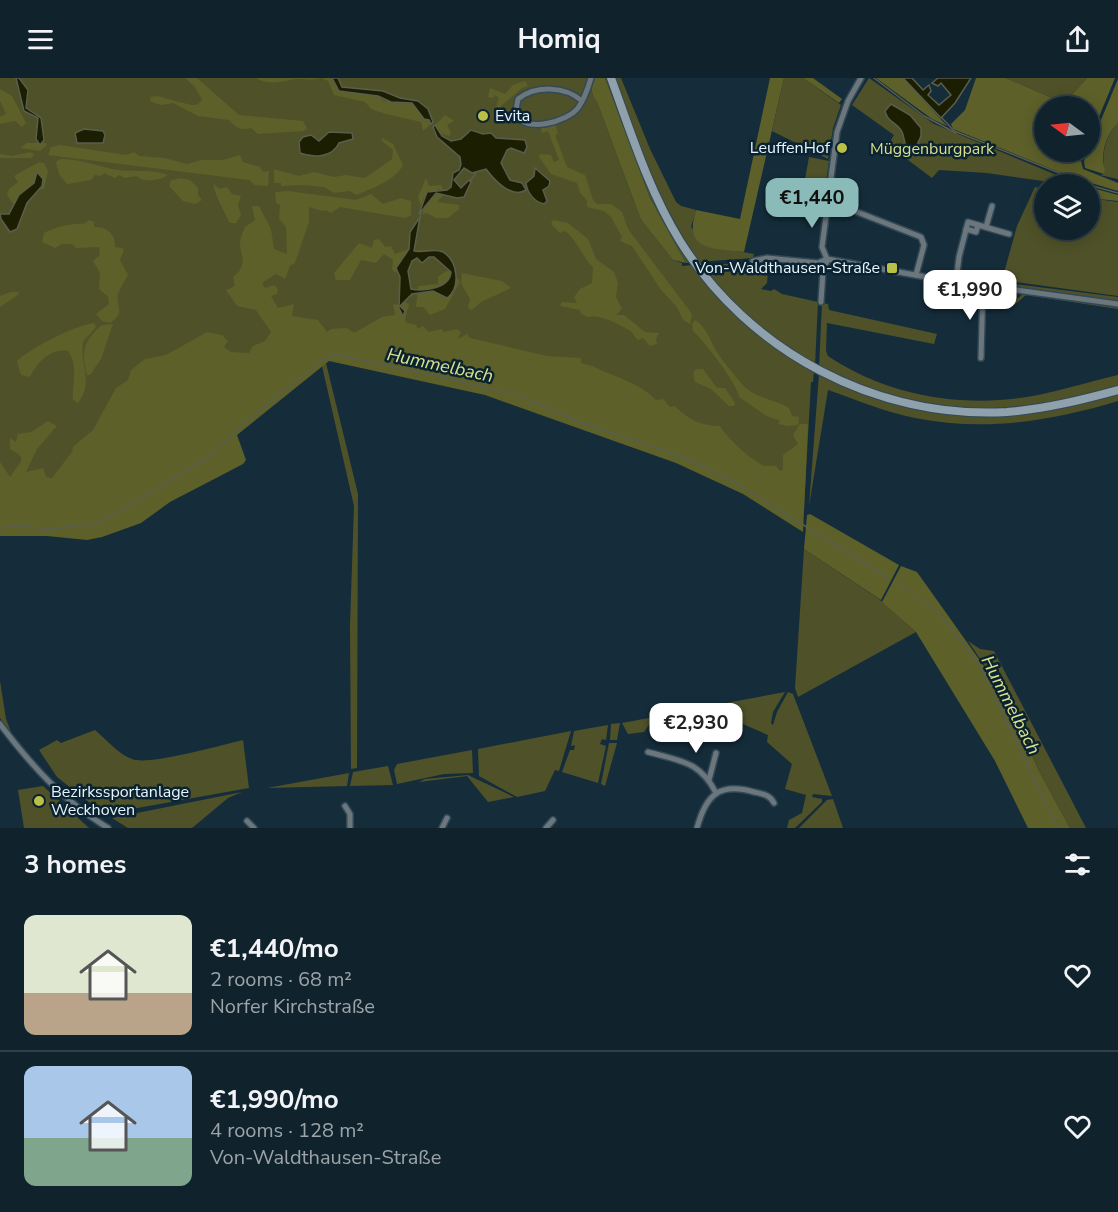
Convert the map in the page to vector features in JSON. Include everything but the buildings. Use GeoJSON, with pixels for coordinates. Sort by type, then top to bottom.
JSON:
{"type":"FeatureCollection","features":[{"type":"Feature","properties":{"kind":"main road"},"geometry":{"type":"LineString","coordinates":[[612,78],[652,186],[686,250],[737,312],[798,359],[868,392],[917,406],[956,411],[1028,410],[1118,390]]}},
{"type":"Feature","properties":{"kind":"street"},"geometry":{"type":"LineString","coordinates":[[582,101],[561,90],[533,91],[518,99],[515,115],[524,123],[541,125],[571,114],[582,101],[591,78]]}},
{"type":"Feature","properties":{"kind":"street"},"geometry":{"type":"LineString","coordinates":[[821,302],[825,257],[822,247],[837,132],[848,101],[861,78]]}},
{"type":"Feature","properties":{"kind":"street"},"geometry":{"type":"LineString","coordinates":[[829,201],[921,237],[924,245],[916,275]]}},
{"type":"Feature","properties":{"kind":"street"},"geometry":{"type":"LineString","coordinates":[[986,227],[992,206]]}},
{"type":"Feature","properties":{"kind":"street"},"geometry":{"type":"LineString","coordinates":[[957,282],[968,222],[1009,234]]}},
{"type":"Feature","properties":{"kind":"street"},"geometry":{"type":"LineString","coordinates":[[753,261],[766,258],[818,263],[825,257]]}},
{"type":"Feature","properties":{"kind":"street"},"geometry":{"type":"LineString","coordinates":[[825,257],[957,282],[1118,304]]}},
{"type":"Feature","properties":{"kind":"street"},"geometry":{"type":"LineString","coordinates":[[981,358],[983,285]]}},
{"type":"Feature","properties":{"kind":"street"},"geometry":{"type":"LineString","coordinates":[[0,724],[35,769],[57,792],[108,828]]}},
{"type":"Feature","properties":{"kind":"street"},"geometry":{"type":"LineString","coordinates":[[648,752],[691,765],[709,780],[716,793]]}},
{"type":"Feature","properties":{"kind":"street"},"geometry":{"type":"LineString","coordinates":[[709,780],[716,753]]}},
{"type":"Feature","properties":{"kind":"street"},"geometry":{"type":"LineString","coordinates":[[697,828],[704,806],[716,793],[726,789],[740,789],[766,795],[774,803]]}},
{"type":"Feature","properties":{"kind":"street"},"geometry":{"type":"LineString","coordinates":[[345,806],[350,814],[350,828]]}},
{"type":"Feature","properties":{"kind":"street"},"geometry":{"type":"LineString","coordinates":[[442,828],[447,818]]}},
{"type":"Feature","properties":{"kind":"street"},"geometry":{"type":"LineString","coordinates":[[546,828],[553,820]]}},
{"type":"Feature","properties":{"kind":"street"},"geometry":{"type":"LineString","coordinates":[[247,821],[254,828]]}},
{"type":"Feature","properties":{"kind":"green space"},"geometry":{"type":"Polygon","coordinates":[[[0,78],[593,78],[592,94],[641,220],[673,260],[682,263],[682,266],[693,265],[749,324],[779,349],[814,371],[813,382],[811,382],[804,509],[361,342],[92,490],[0,484],[0,78]]]}},
{"type":"Feature","properties":{"kind":"green space"},"geometry":{"type":"Polygon","coordinates":[[[185,78],[197,78],[239,115],[303,121],[307,128],[304,131],[258,134],[251,128],[239,128],[229,120],[198,116],[173,103],[162,105],[151,102],[150,97],[158,96],[190,105],[198,104],[202,100],[195,87],[185,78]]]}},
{"type":"Feature","properties":{"kind":"green space"},"geometry":{"type":"Polygon","coordinates":[[[256,78],[321,78],[272,83],[256,78]]]}},
{"type":"Feature","properties":{"kind":"green space"},"geometry":{"type":"Polygon","coordinates":[[[321,78],[332,78],[336,87],[378,96],[384,101],[413,103],[431,124],[423,131],[421,122],[386,114],[371,109],[365,102],[334,95],[328,81],[321,78]]]}},
{"type":"Feature","properties":{"kind":"green space"},"geometry":{"type":"Polygon","coordinates":[[[593,78],[605,78],[650,198],[686,263],[673,260],[641,220],[592,94],[593,78]]]}},
{"type":"Feature","properties":{"kind":"green space"},"geometry":{"type":"Polygon","coordinates":[[[605,78],[608,78],[633,145],[691,262],[686,263],[650,198],[605,78]]]}},
{"type":"Feature","properties":{"kind":"green space"},"geometry":{"type":"Polygon","coordinates":[[[614,78],[621,78],[650,149],[676,202],[681,206],[696,210],[691,227],[706,246],[754,254],[753,258],[697,262],[656,188],[614,78]]]}},
{"type":"Feature","properties":{"kind":"green space"},"geometry":{"type":"Polygon","coordinates":[[[770,78],[784,78],[744,252],[711,248],[697,240],[694,233],[693,223],[696,210],[740,219],[770,78]]]}},
{"type":"Feature","properties":{"kind":"green space"},"geometry":{"type":"Polygon","coordinates":[[[784,78],[803,78],[841,105],[833,128],[828,159],[772,131],[784,78]]]}},
{"type":"Feature","properties":{"kind":"green space"},"geometry":{"type":"Polygon","coordinates":[[[803,78],[813,78],[842,99],[839,103],[803,78]]]}},
{"type":"Feature","properties":{"kind":"green space","name":"Müggenburgpark"},"geometry":{"type":"Polygon","coordinates":[[[869,78],[934,124],[1054,174],[1034,174],[1034,180],[987,173],[939,170],[932,178],[888,145],[894,135],[852,105],[869,78]]]}},
{"type":"Feature","properties":{"kind":"green space"},"geometry":{"type":"Polygon","coordinates":[[[876,78],[903,78],[947,126],[932,119],[876,78]]]}},
{"type":"Feature","properties":{"kind":"green space"},"geometry":{"type":"Polygon","coordinates":[[[976,78],[1006,78],[1048,96],[1034,96],[1034,162],[953,129],[951,124],[965,110],[976,78]]]}},
{"type":"Feature","properties":{"kind":"green space"},"geometry":{"type":"Polygon","coordinates":[[[1006,78],[1087,78],[1070,96],[1048,96],[1006,78]]]}},
{"type":"Feature","properties":{"kind":"green space"},"geometry":{"type":"Polygon","coordinates":[[[1087,78],[1115,78],[1100,114],[1100,96],[1070,96],[1087,78]]]}},
{"type":"Feature","properties":{"kind":"green space"},"geometry":{"type":"Polygon","coordinates":[[[1118,79],[1118,123],[1111,131],[1105,145],[1104,174],[1085,168],[1084,162],[1100,162],[1100,122],[1118,79]]]}},
{"type":"Feature","properties":{"kind":"green space"},"geometry":{"type":"Polygon","coordinates":[[[525,81],[528,86],[522,88],[501,106],[501,110],[496,107],[499,98],[495,95],[493,98],[488,97],[490,88],[505,94],[513,85],[525,81]]]}},
{"type":"Feature","properties":{"kind":"green space"},"geometry":{"type":"Polygon","coordinates":[[[0,89],[12,96],[26,123],[22,127],[15,121],[0,124],[0,117],[6,114],[0,101],[0,89]]]}},
{"type":"Feature","properties":{"kind":"green space"},"geometry":{"type":"Polygon","coordinates":[[[445,115],[454,121],[447,125],[451,133],[449,136],[442,134],[435,125],[445,115]]]}},
{"type":"Feature","properties":{"kind":"green space"},"geometry":{"type":"Polygon","coordinates":[[[1118,123],[1118,179],[1100,175],[1104,174],[1104,153],[1113,129],[1118,123]]]}},
{"type":"Feature","properties":{"kind":"green space"},"geometry":{"type":"Polygon","coordinates":[[[555,124],[558,134],[555,135],[567,167],[585,175],[593,200],[597,204],[611,204],[622,212],[628,229],[692,314],[690,324],[683,320],[677,307],[661,290],[632,246],[620,241],[622,237],[611,217],[604,211],[587,207],[587,200],[580,193],[577,183],[551,174],[539,157],[540,154],[551,155],[554,162],[559,160],[548,131],[542,133],[541,128],[555,124]]]}},
{"type":"Feature","properties":{"kind":"green space"},"geometry":{"type":"Polygon","coordinates":[[[382,138],[393,144],[403,165],[389,180],[357,195],[349,191],[334,193],[324,187],[281,186],[281,183],[274,183],[274,169],[299,176],[314,172],[334,177],[346,175],[365,178],[392,159],[393,150],[382,141],[382,138]]]}},
{"type":"Feature","properties":{"kind":"green space"},"geometry":{"type":"Polygon","coordinates":[[[27,143],[46,143],[47,145],[40,151],[20,148],[27,143]]]}},
{"type":"Feature","properties":{"kind":"green space"},"geometry":{"type":"Polygon","coordinates":[[[60,145],[126,155],[134,152],[139,156],[164,158],[187,164],[202,160],[223,160],[240,155],[243,162],[260,167],[263,172],[269,171],[268,186],[255,185],[249,180],[48,155],[51,147],[60,145]]]}},
{"type":"Feature","properties":{"kind":"green space"},"geometry":{"type":"Polygon","coordinates":[[[30,152],[34,154],[32,158],[0,158],[0,154],[12,156],[30,152]]]}},
{"type":"Feature","properties":{"kind":"green space"},"geometry":{"type":"Polygon","coordinates":[[[809,157],[829,161],[824,195],[803,190],[809,157]]]}},
{"type":"Feature","properties":{"kind":"green space"},"geometry":{"type":"Polygon","coordinates":[[[60,159],[119,170],[168,175],[156,180],[148,180],[136,176],[125,178],[119,175],[115,178],[104,173],[101,176],[95,175],[91,180],[67,184],[59,174],[56,162],[60,159]]]}},
{"type":"Feature","properties":{"kind":"green space"},"geometry":{"type":"Polygon","coordinates":[[[39,162],[44,163],[48,171],[44,189],[39,189],[42,186],[38,175],[34,183],[19,195],[14,205],[7,195],[9,189],[18,182],[14,176],[39,162]]]}},
{"type":"Feature","properties":{"kind":"green space"},"geometry":{"type":"Polygon","coordinates":[[[1034,162],[1081,162],[1083,169],[1096,174],[1064,174],[1034,162]]]}},
{"type":"Feature","properties":{"kind":"green space"},"geometry":{"type":"Polygon","coordinates":[[[1100,176],[1118,183],[1118,191],[1100,186],[1100,176]]]}},
{"type":"Feature","properties":{"kind":"green space"},"geometry":{"type":"Polygon","coordinates":[[[181,178],[190,180],[198,188],[198,195],[202,200],[195,204],[183,201],[169,186],[171,180],[181,178]]]}},
{"type":"Feature","properties":{"kind":"green space"},"geometry":{"type":"Polygon","coordinates":[[[426,178],[429,186],[441,185],[443,190],[439,189],[424,197],[421,206],[418,197],[426,178]]]}},
{"type":"Feature","properties":{"kind":"green space"},"geometry":{"type":"Polygon","coordinates":[[[214,184],[219,189],[227,187],[232,194],[241,196],[238,205],[241,215],[236,223],[230,223],[217,197],[214,184]]]}},
{"type":"Feature","properties":{"kind":"green space"},"geometry":{"type":"Polygon","coordinates":[[[1034,189],[1034,240],[1100,240],[1100,200],[1118,202],[1118,296],[1002,280],[1017,226],[1034,189]]]}},
{"type":"Feature","properties":{"kind":"green space"},"geometry":{"type":"Polygon","coordinates":[[[1100,190],[1118,195],[1118,201],[1100,199],[1100,190]]]}},
{"type":"Feature","properties":{"kind":"green space"},"geometry":{"type":"Polygon","coordinates":[[[288,191],[356,200],[371,194],[383,204],[401,198],[411,201],[411,215],[405,218],[340,207],[331,213],[309,207],[309,222],[295,263],[290,266],[285,279],[276,274],[262,283],[265,288],[274,285],[278,289],[277,294],[271,296],[278,308],[294,304],[292,316],[318,320],[327,332],[331,329],[347,328],[354,333],[382,317],[395,315],[393,304],[402,305],[404,302],[409,304],[405,320],[407,323],[416,325],[418,329],[423,326],[429,332],[442,329],[444,332],[457,329],[461,332],[458,339],[467,334],[470,338],[547,356],[581,358],[581,363],[634,384],[656,400],[663,399],[670,407],[675,406],[696,421],[720,426],[751,458],[764,466],[776,466],[780,471],[783,470],[783,455],[798,444],[793,435],[800,424],[808,424],[803,532],[743,494],[676,463],[485,395],[329,361],[237,435],[246,460],[243,464],[170,502],[141,523],[87,540],[47,536],[0,536],[0,462],[10,477],[22,458],[10,449],[10,438],[16,442],[18,434],[31,432],[48,421],[57,426],[37,449],[26,472],[43,468],[46,477],[52,478],[72,452],[73,447],[93,430],[116,388],[128,380],[131,370],[145,359],[166,355],[207,332],[222,335],[228,341],[224,347],[231,352],[249,353],[253,346],[265,341],[271,332],[256,310],[237,306],[226,290],[235,286],[233,277],[241,268],[243,259],[240,241],[245,227],[255,220],[252,206],[259,206],[271,229],[274,249],[287,254],[286,227],[279,219],[280,205],[276,203],[275,192],[288,191]]]}},
{"type":"Feature","properties":{"kind":"green space"},"geometry":{"type":"Polygon","coordinates":[[[436,193],[444,194],[437,202],[459,205],[459,209],[448,218],[436,218],[427,213],[422,214],[426,203],[436,193]]]}},
{"type":"Feature","properties":{"kind":"green space"},"geometry":{"type":"Polygon","coordinates":[[[89,220],[94,222],[94,227],[109,232],[114,238],[115,247],[124,250],[120,260],[128,275],[118,296],[118,315],[110,323],[102,321],[96,314],[109,304],[108,297],[99,289],[100,273],[93,261],[100,255],[99,247],[76,248],[72,244],[62,244],[55,248],[42,242],[44,233],[48,231],[58,227],[84,224],[89,220]]]}},
{"type":"Feature","properties":{"kind":"green space"},"geometry":{"type":"Polygon","coordinates":[[[553,220],[568,223],[588,239],[596,259],[614,272],[618,283],[616,297],[622,309],[616,315],[624,315],[645,332],[659,333],[656,339],[657,344],[650,346],[643,338],[638,340],[630,331],[609,320],[588,317],[581,314],[580,310],[560,306],[562,302],[577,303],[574,297],[580,289],[592,283],[593,267],[570,235],[565,231],[560,233],[551,224],[553,220]]]}},
{"type":"Feature","properties":{"kind":"green space"},"geometry":{"type":"Polygon","coordinates":[[[379,239],[385,247],[391,246],[395,254],[409,249],[395,273],[392,269],[393,260],[384,254],[376,263],[361,260],[350,280],[336,280],[334,273],[359,243],[372,248],[374,240],[379,239]]]}},
{"type":"Feature","properties":{"kind":"green space"},"geometry":{"type":"Polygon","coordinates":[[[752,263],[751,271],[773,266],[768,271],[767,283],[761,289],[771,291],[774,289],[782,294],[818,302],[815,365],[781,343],[753,320],[700,265],[752,263]]]}},
{"type":"Feature","properties":{"kind":"green space"},"geometry":{"type":"Polygon","coordinates":[[[446,271],[451,272],[449,281],[433,291],[449,297],[455,291],[445,309],[430,315],[423,307],[416,307],[418,286],[438,284],[438,277],[446,271]]]}},
{"type":"Feature","properties":{"kind":"green space"},"geometry":{"type":"Polygon","coordinates":[[[462,273],[502,281],[511,288],[481,302],[472,310],[468,308],[470,299],[461,283],[462,273]]]}},
{"type":"Feature","properties":{"kind":"green space"},"geometry":{"type":"Polygon","coordinates":[[[455,274],[460,282],[455,291],[455,274]]]}},
{"type":"Feature","properties":{"kind":"green space"},"geometry":{"type":"Polygon","coordinates":[[[1007,283],[1118,297],[1118,302],[1007,285],[1007,283]]]}},
{"type":"Feature","properties":{"kind":"green space"},"geometry":{"type":"Polygon","coordinates":[[[11,292],[19,294],[0,307],[0,296],[11,292]]]}},
{"type":"Feature","properties":{"kind":"green space"},"geometry":{"type":"Polygon","coordinates":[[[1024,293],[1118,306],[1118,309],[1026,295],[1013,306],[1024,293]]]}},
{"type":"Feature","properties":{"kind":"green space"},"geometry":{"type":"Polygon","coordinates":[[[822,303],[828,304],[829,310],[937,334],[934,344],[827,323],[826,351],[828,356],[847,368],[889,386],[933,397],[978,401],[1015,399],[1044,394],[1118,375],[1118,388],[1030,405],[1001,408],[943,406],[913,402],[883,394],[819,368],[822,303]]]}},
{"type":"Feature","properties":{"kind":"green space"},"geometry":{"type":"Polygon","coordinates":[[[695,320],[703,327],[718,354],[744,387],[789,408],[792,416],[799,417],[798,425],[778,424],[780,420],[764,414],[739,397],[727,373],[693,331],[692,324],[695,320]]]}},
{"type":"Feature","properties":{"kind":"green space"},"geometry":{"type":"Polygon","coordinates":[[[94,323],[96,327],[83,342],[86,381],[83,395],[78,403],[73,400],[74,369],[68,351],[50,354],[36,367],[30,377],[21,375],[17,361],[24,355],[65,333],[94,323]]]}},
{"type":"Feature","properties":{"kind":"green space"},"geometry":{"type":"Polygon","coordinates":[[[113,324],[101,359],[90,375],[87,375],[84,353],[87,342],[102,325],[113,324]]]}},
{"type":"Feature","properties":{"kind":"green space"},"geometry":{"type":"Polygon","coordinates":[[[326,363],[358,494],[357,768],[351,769],[350,626],[354,506],[322,366],[326,363]]]}},
{"type":"Feature","properties":{"kind":"green space"},"geometry":{"type":"Polygon","coordinates":[[[696,369],[703,369],[717,388],[725,388],[735,403],[734,406],[729,406],[711,389],[695,382],[693,373],[696,369]]]}},
{"type":"Feature","properties":{"kind":"green space"},"geometry":{"type":"Polygon","coordinates":[[[819,374],[869,395],[901,405],[972,415],[1118,393],[1118,401],[1043,419],[967,424],[915,418],[828,390],[809,506],[819,374]]]}},
{"type":"Feature","properties":{"kind":"green space"},"geometry":{"type":"Polygon","coordinates":[[[810,514],[899,565],[881,600],[804,549],[807,515],[810,514]]]}},
{"type":"Feature","properties":{"kind":"green space"},"geometry":{"type":"Polygon","coordinates":[[[804,549],[879,599],[916,632],[798,697],[795,688],[804,549]]]}},
{"type":"Feature","properties":{"kind":"green space"},"geometry":{"type":"Polygon","coordinates":[[[901,566],[917,572],[1008,700],[1038,769],[1070,828],[1028,828],[995,761],[916,632],[882,602],[901,566]]]}},
{"type":"Feature","properties":{"kind":"green space"},"geometry":{"type":"Polygon","coordinates":[[[968,641],[980,649],[994,651],[1086,828],[1070,828],[1038,769],[1008,700],[968,641]]]}},
{"type":"Feature","properties":{"kind":"green space"},"geometry":{"type":"Polygon","coordinates":[[[0,681],[6,719],[12,735],[0,718],[0,681]]]}},
{"type":"Feature","properties":{"kind":"green space"},"geometry":{"type":"Polygon","coordinates":[[[785,692],[773,712],[771,723],[773,725],[788,692],[793,694],[832,796],[813,794],[812,797],[822,799],[822,802],[795,828],[787,828],[789,820],[802,813],[806,795],[785,789],[792,764],[767,742],[768,735],[736,721],[738,719],[723,715],[721,704],[785,692]]]}},
{"type":"Feature","properties":{"kind":"green space"},"geometry":{"type":"Polygon","coordinates":[[[718,705],[721,714],[696,712],[688,722],[676,727],[665,719],[651,722],[644,732],[628,734],[622,723],[718,705]]]}},
{"type":"Feature","properties":{"kind":"green space"},"geometry":{"type":"Polygon","coordinates":[[[620,723],[617,740],[610,740],[611,724],[620,723]]]}},
{"type":"Feature","properties":{"kind":"green space"},"geometry":{"type":"Polygon","coordinates":[[[608,725],[606,740],[602,739],[600,744],[606,746],[598,783],[562,772],[570,750],[574,750],[575,745],[571,746],[574,731],[608,725]]]}},
{"type":"Feature","properties":{"kind":"green space"},"geometry":{"type":"Polygon","coordinates":[[[95,730],[122,754],[141,760],[186,754],[243,740],[249,788],[104,814],[57,777],[39,750],[57,740],[61,743],[95,730]]]}},
{"type":"Feature","properties":{"kind":"green space"},"geometry":{"type":"Polygon","coordinates":[[[571,731],[559,771],[555,770],[545,791],[517,797],[479,776],[478,749],[571,731]]]}},
{"type":"Feature","properties":{"kind":"green space"},"geometry":{"type":"Polygon","coordinates":[[[609,743],[617,743],[605,786],[601,784],[609,743]]]}},
{"type":"Feature","properties":{"kind":"green space"},"geometry":{"type":"Polygon","coordinates":[[[472,750],[473,773],[444,774],[397,784],[394,770],[397,764],[472,750]]]}},
{"type":"Feature","properties":{"kind":"green space"},"geometry":{"type":"Polygon","coordinates":[[[388,766],[393,785],[350,786],[353,772],[388,766]]]}},
{"type":"Feature","properties":{"kind":"green space"},"geometry":{"type":"Polygon","coordinates":[[[349,773],[347,786],[267,788],[349,773]]]}},
{"type":"Feature","properties":{"kind":"green space"},"geometry":{"type":"Polygon","coordinates":[[[468,775],[514,797],[488,802],[467,776],[419,782],[425,779],[468,775]]]}},
{"type":"Feature","properties":{"kind":"green space","name":"Bezirkssportanlage Weckhoven"},"geometry":{"type":"Polygon","coordinates":[[[43,786],[89,828],[24,828],[18,790],[43,786]]]}},
{"type":"Feature","properties":{"kind":"green space"},"geometry":{"type":"Polygon","coordinates":[[[242,792],[228,798],[192,828],[128,828],[112,818],[242,792]]]}},
{"type":"Feature","properties":{"kind":"green space"},"geometry":{"type":"Polygon","coordinates":[[[833,799],[843,828],[799,828],[827,800],[833,799]]]}},
{"type":"Feature","properties":{"kind":"shaded area"},"geometry":{"type":"Polygon","coordinates":[[[16,78],[19,78],[28,90],[26,108],[41,118],[44,140],[40,145],[36,139],[38,118],[24,111],[16,78]]]}},
{"type":"Feature","properties":{"kind":"shaded area"},"geometry":{"type":"Polygon","coordinates":[[[332,78],[338,78],[342,87],[383,91],[400,98],[418,101],[428,109],[433,122],[431,124],[429,120],[424,119],[412,103],[391,102],[378,96],[339,91],[332,78]]]}},
{"type":"Feature","properties":{"kind":"shaded area"},"geometry":{"type":"Polygon","coordinates":[[[903,78],[912,78],[923,90],[929,85],[931,91],[928,95],[939,105],[951,95],[941,83],[938,86],[932,83],[938,78],[971,78],[955,103],[941,118],[903,78]]]}},
{"type":"Feature","properties":{"kind":"shaded area"},"geometry":{"type":"Polygon","coordinates":[[[891,104],[910,115],[921,128],[921,136],[916,147],[908,148],[901,130],[888,117],[885,111],[891,104]]]}},
{"type":"Feature","properties":{"kind":"shaded area"},"geometry":{"type":"Polygon","coordinates":[[[435,125],[442,136],[451,141],[461,139],[471,130],[483,134],[491,133],[496,138],[525,140],[527,147],[524,153],[511,148],[507,150],[501,163],[510,180],[522,183],[526,190],[515,192],[504,187],[486,169],[472,173],[464,168],[454,180],[461,188],[469,180],[471,182],[464,197],[457,198],[436,193],[419,214],[427,192],[447,190],[451,187],[453,173],[459,170],[461,165],[460,157],[437,137],[433,127],[435,125]]]}},
{"type":"Feature","properties":{"kind":"shaded area"},"geometry":{"type":"Polygon","coordinates":[[[84,129],[103,131],[105,135],[103,143],[77,143],[75,133],[84,129]]]}},
{"type":"Feature","properties":{"kind":"shaded area"},"geometry":{"type":"Polygon","coordinates":[[[329,132],[352,133],[353,139],[339,143],[332,152],[322,156],[300,153],[299,142],[303,137],[311,135],[319,141],[329,132]]]}},
{"type":"Feature","properties":{"kind":"shaded area"},"geometry":{"type":"Polygon","coordinates":[[[535,168],[550,181],[549,186],[543,190],[547,201],[544,204],[534,199],[526,183],[534,176],[535,168]]]}},
{"type":"Feature","properties":{"kind":"shaded area"},"geometry":{"type":"Polygon","coordinates":[[[37,172],[43,179],[42,186],[27,203],[17,229],[10,232],[0,214],[9,214],[19,195],[34,183],[37,172]]]}},
{"type":"Feature","properties":{"kind":"shaded area"},"geometry":{"type":"Polygon","coordinates":[[[420,217],[414,251],[443,252],[455,268],[456,281],[447,298],[433,291],[412,294],[400,306],[405,311],[403,316],[399,308],[400,277],[396,268],[409,249],[410,232],[420,217]],[[429,257],[422,263],[417,258],[412,261],[408,271],[411,289],[436,288],[450,277],[451,272],[434,257],[429,257]]]}},
{"type":"Feature","properties":{"kind":"waterway"},"geometry":{"type":"LineString","coordinates":[[874,78],[924,116],[956,133],[954,131],[1062,174]]}},
{"type":"Feature","properties":{"kind":"waterway"},"geometry":{"type":"LineString","coordinates":[[942,118],[955,132]]}},
{"type":"Feature","properties":{"kind":"waterway"},"geometry":{"type":"LineString","coordinates":[[470,181],[476,173]]}},
{"type":"Feature","properties":{"kind":"waterway"},"geometry":{"type":"LineString","coordinates":[[1100,188],[1118,193]]}},
{"type":"Feature","properties":{"kind":"waterway","name":"Hummelbach"},"geometry":{"type":"LineString","coordinates":[[0,528],[16,526],[51,529],[100,523],[210,456],[243,424],[320,362],[335,354],[516,394],[580,422],[683,457],[731,480],[887,577]]}},
{"type":"Feature","properties":{"kind":"waterway","name":"Hummelbach"},"geometry":{"type":"LineString","coordinates":[[898,583],[938,612],[979,664],[1058,828]]}},
{"type":"Feature","properties":{"kind":"place","name":"Evita"},"geometry":{"type":"Point","coordinates":[483,116]}},
{"type":"Feature","properties":{"kind":"place","name":"LeuffenHof"},"geometry":{"type":"Point","coordinates":[842,148]}},
{"type":"Feature","properties":{"kind":"place","name":"Von-Waldthausen-Straße"},"geometry":{"type":"Point","coordinates":[892,268]}},
{"type":"Feature","properties":{"kind":"place","name":"Bezirkssportanlage Weckhoven"},"geometry":{"type":"Point","coordinates":[39,801]}}]}
